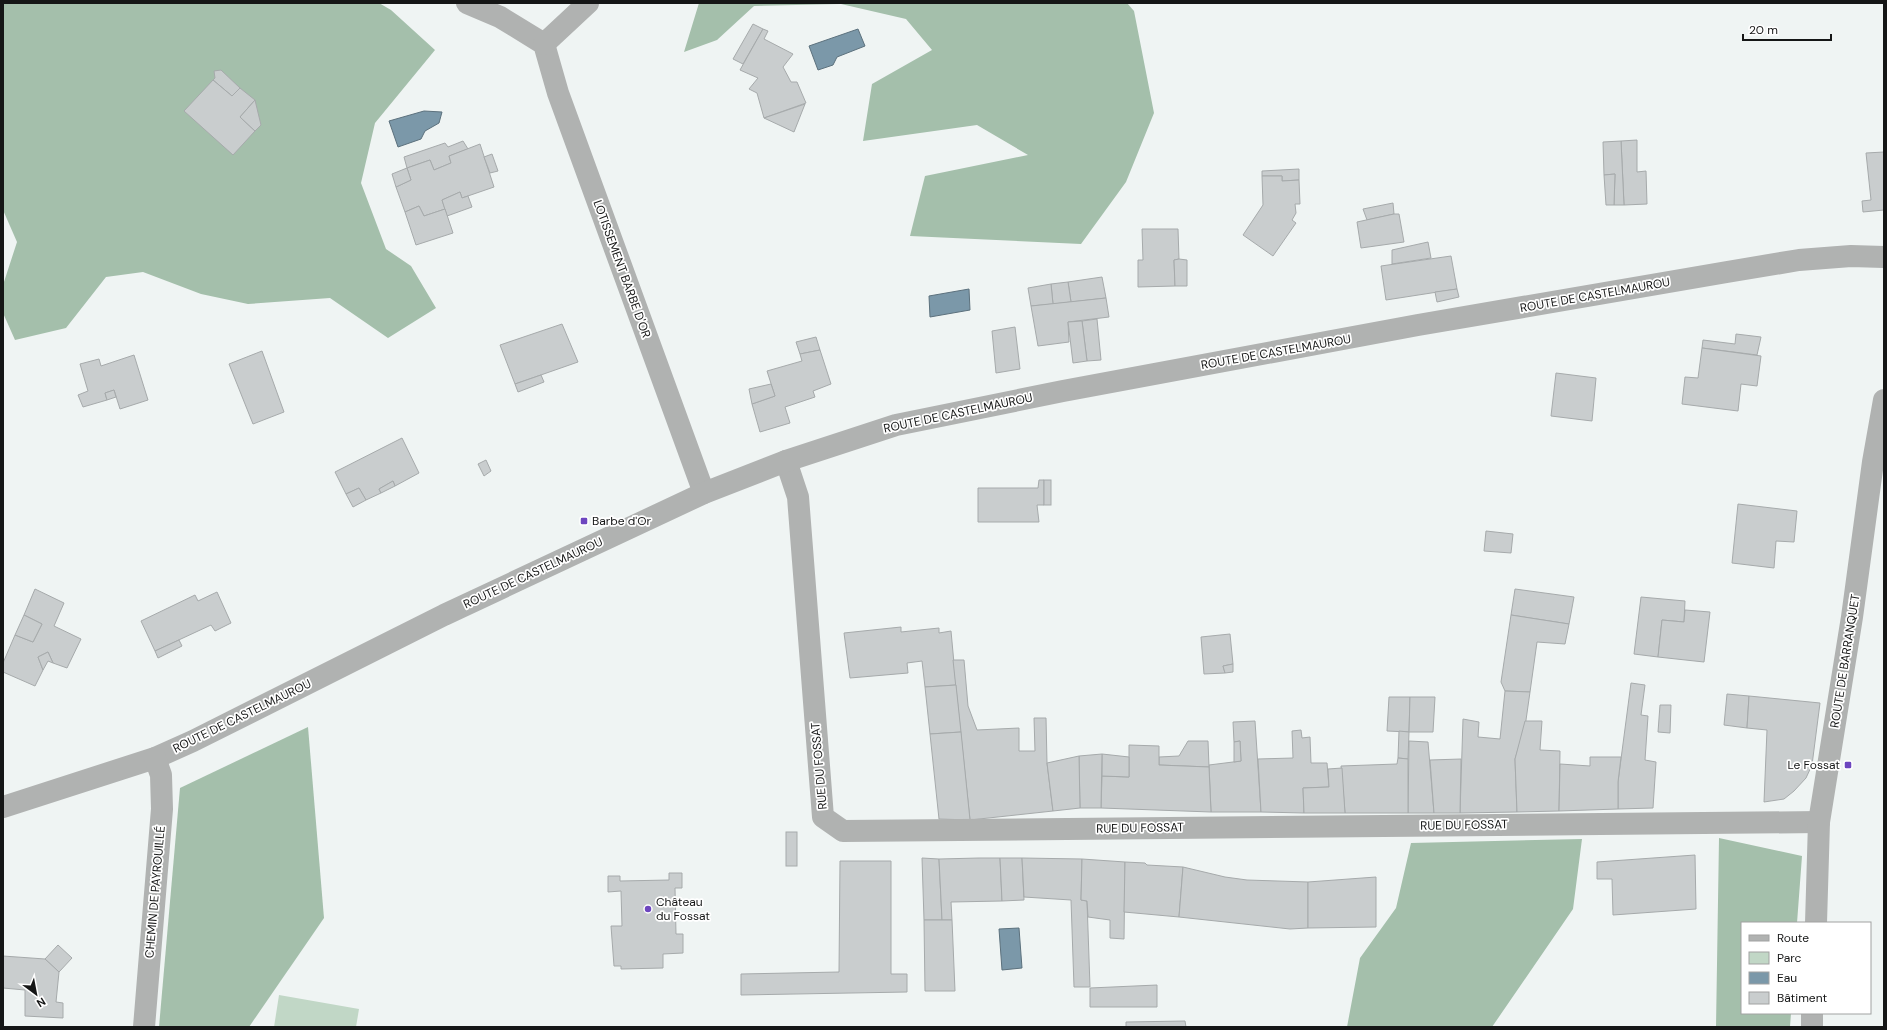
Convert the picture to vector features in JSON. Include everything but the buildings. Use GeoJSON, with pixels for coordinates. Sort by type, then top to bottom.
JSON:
{"type":"FeatureCollection","features":[{"type":"Feature","properties":{"kind":"street"},"geometry":{"type":"LineString","coordinates":[[467,3],[500,17],[544,44],[588,3]]}},
{"type":"Feature","properties":{"kind":"street","name":"LOTISSEMENT BARBE D'OR"},"geometry":{"type":"LineString","coordinates":[[544,44],[558,93],[704,493]]}},
{"type":"Feature","properties":{"kind":"street","name":"ROUTE DE CASTELMAUROU"},"geometry":{"type":"LineString","coordinates":[[3,807],[155,758],[193,741],[444,615],[704,493],[786,461],[896,425],[1063,391],[1418,325],[1727,272],[1800,260],[1851,256],[1884,257]]}},
{"type":"Feature","properties":{"kind":"street","name":"ROUTE DE BARRANQUET"},"geometry":{"type":"LineString","coordinates":[[1816,922],[1819,822],[1852,617],[1873,462],[1884,400]]}},
{"type":"Feature","properties":{"kind":"street","name":"RUE DU FOSSAT"},"geometry":{"type":"LineString","coordinates":[[786,461],[798,497],[823,817],[843,831],[1819,822]]}},
{"type":"Feature","properties":{"kind":"street","name":"CHEMIN DE PAYROUILLÉ"},"geometry":{"type":"LineString","coordinates":[[144,1027],[162,809],[161,775],[155,758]]}},
{"type":"Feature","properties":{"kind":"street"},"geometry":{"type":"LineString","coordinates":[[1812,1014],[1812,1027]]}},
{"type":"Feature","properties":{"kind":"green space"},"geometry":{"type":"Polygon","coordinates":[[[3,3],[379,3],[391,10],[435,50],[375,123],[361,183],[386,249],[411,266],[436,308],[388,338],[330,298],[248,304],[201,294],[143,272],[106,277],[66,328],[15,340],[3,313],[3,285],[17,242],[3,210],[3,3]]]}},
{"type":"Feature","properties":{"kind":"green space"},"geometry":{"type":"Polygon","coordinates":[[[699,3],[1127,3],[1134,11],[1154,113],[1126,182],[1081,244],[910,236],[925,176],[1028,155],[977,125],[863,141],[872,84],[932,50],[906,19],[841,4],[754,6],[717,40],[684,52],[699,3]]]}},
{"type":"Feature","properties":{"kind":"green space"},"geometry":{"type":"Polygon","coordinates":[[[308,727],[324,918],[249,1027],[159,1027],[180,788],[308,727]]]}},
{"type":"Feature","properties":{"kind":"green space"},"geometry":{"type":"Polygon","coordinates":[[[1719,838],[1802,856],[1797,922],[1741,922],[1741,1014],[1791,1014],[1790,1027],[1716,1027],[1719,838]]]}},
{"type":"Feature","properties":{"kind":"green space"},"geometry":{"type":"Polygon","coordinates":[[[1582,839],[1573,909],[1492,1027],[1347,1027],[1360,958],[1396,908],[1411,843],[1582,839]]]}},
{"type":"Feature","properties":{"kind":"green space"},"geometry":{"type":"Polygon","coordinates":[[[279,995],[359,1009],[356,1027],[274,1027],[279,995]]]}},
{"type":"Feature","properties":{"kind":"water"},"geometry":{"type":"Polygon","coordinates":[[[858,29],[865,46],[837,57],[833,65],[818,70],[809,46],[858,29]]]}},
{"type":"Feature","properties":{"kind":"water"},"geometry":{"type":"Polygon","coordinates":[[[424,111],[442,112],[439,123],[425,131],[421,139],[398,147],[389,121],[424,111]]]}},
{"type":"Feature","properties":{"kind":"water"},"geometry":{"type":"Polygon","coordinates":[[[969,289],[970,310],[930,317],[929,296],[969,289]]]}},
{"type":"Feature","properties":{"kind":"water"},"geometry":{"type":"Polygon","coordinates":[[[1019,928],[1022,968],[1002,970],[999,929],[1019,928]]]}},
{"type":"Feature","properties":{"kind":"place","name":"Barbe d'Or"},"geometry":{"type":"Point","coordinates":[584,521]}},
{"type":"Feature","properties":{"kind":"place","name":"Le Fossat"},"geometry":{"type":"Point","coordinates":[1848,765]}},
{"type":"Feature","properties":{"kind":"place","name":"Château du Fossat"},"geometry":{"type":"Point","coordinates":[648,909]}}]}
